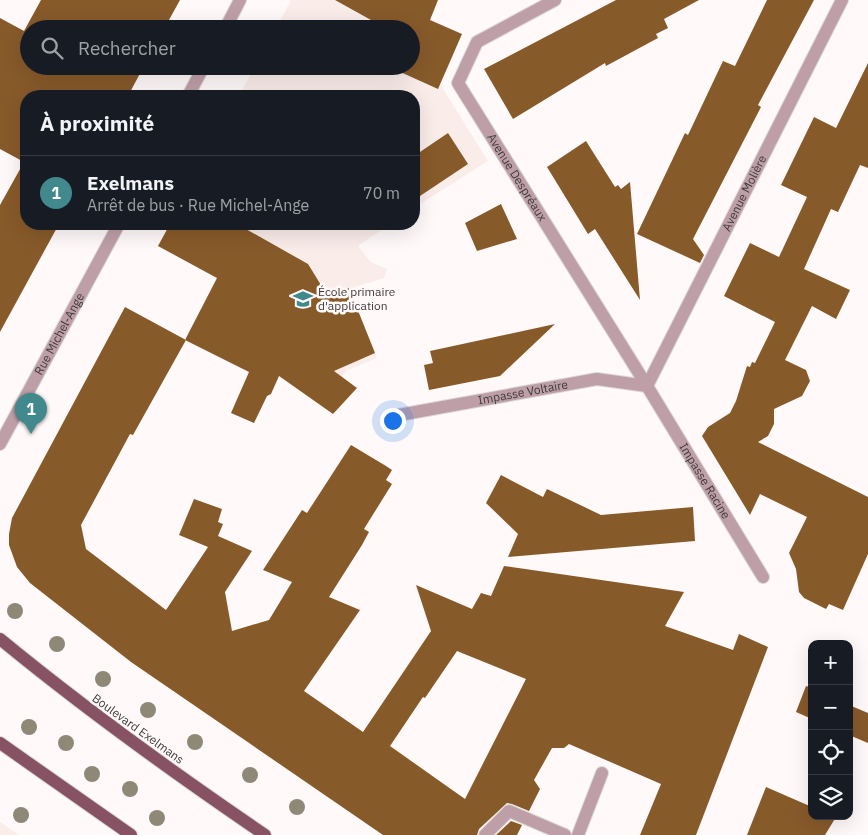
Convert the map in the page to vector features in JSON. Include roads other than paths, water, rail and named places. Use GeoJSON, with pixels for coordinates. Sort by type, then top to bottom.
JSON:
{"type":"FeatureCollection","features":[{"type":"Feature","properties":{"kind":"main road","name":"Boulevard Exelmans"},"geometry":{"type":"LineString","coordinates":[[0,639],[71,697],[265,835]]}},
{"type":"Feature","properties":{"kind":"main road"},"geometry":{"type":"LineString","coordinates":[[0,743],[131,835]]}},
{"type":"Feature","properties":{"kind":"street"},"geometry":{"type":"LineString","coordinates":[[230,20],[240,0]]}},
{"type":"Feature","properties":{"kind":"street","name":"Avenue Despréaux"},"geometry":{"type":"LineString","coordinates":[[555,0],[477,42],[458,83],[647,386]]}},
{"type":"Feature","properties":{"kind":"street","name":"Avenue Molière"},"geometry":{"type":"LineString","coordinates":[[647,386],[842,0]]}},
{"type":"Feature","properties":{"kind":"street"},"geometry":{"type":"LineString","coordinates":[[191,90],[199,75]]}},
{"type":"Feature","properties":{"kind":"street","name":"Rue Michel-Ange"},"geometry":{"type":"LineString","coordinates":[[0,444],[116,230]]}},
{"type":"Feature","properties":{"kind":"street","name":"Impasse Voltaire"},"geometry":{"type":"LineString","coordinates":[[400,415],[597,379],[647,386]]}},
{"type":"Feature","properties":{"kind":"street","name":"Impasse Racine"},"geometry":{"type":"LineString","coordinates":[[647,386],[763,577]]}},
{"type":"Feature","properties":{"kind":"street"},"geometry":{"type":"LineString","coordinates":[[578,835],[602,773]]}},
{"type":"Feature","properties":{"kind":"street"},"geometry":{"type":"LineString","coordinates":[[485,835],[509,811],[564,835]]}},
{"type":"Feature","properties":{"kind":"place","name":"École primaire d'application"},"geometry":{"type":"Point","coordinates":[303,299]}},
{"type":"Feature","properties":{"kind":"place","name":"Exelmans"},"geometry":{"type":"Point","coordinates":[31,434]}}]}
